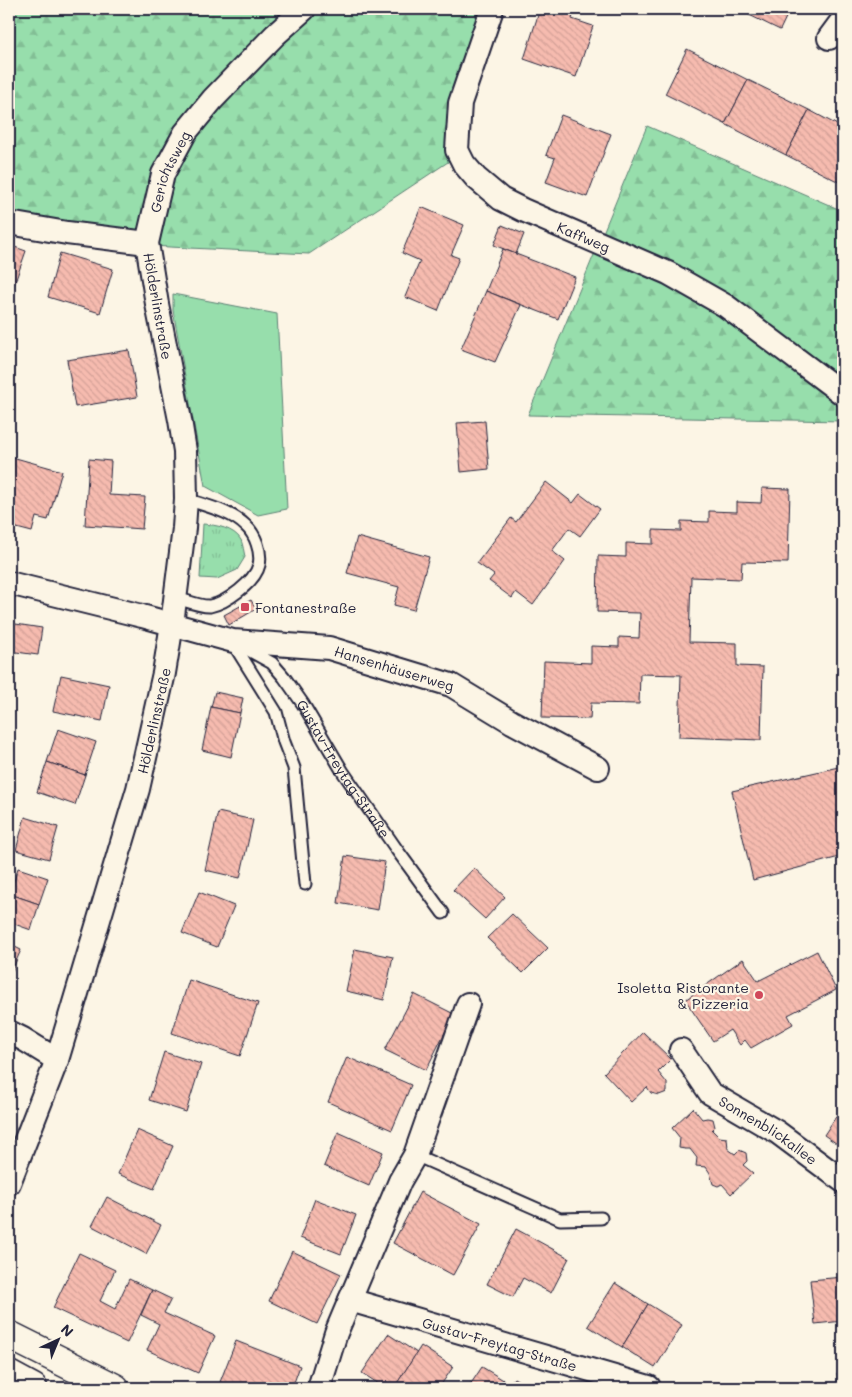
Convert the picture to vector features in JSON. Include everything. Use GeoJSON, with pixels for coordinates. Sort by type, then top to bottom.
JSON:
{"type":"FeatureCollection","features":[{"type":"Feature","properties":{"kind":"main road"},"geometry":{"type":"LineString","coordinates":[[9,1335],[115,1388]]}},
{"type":"Feature","properties":{"kind":"main road"},"geometry":{"type":"LineString","coordinates":[[9,1375],[33,1388]]}},
{"type":"Feature","properties":{"kind":"street","name":"Gerichtsweg"},"geometry":{"type":"LineString","coordinates":[[147,243],[163,174],[186,133],[213,99],[275,35],[304,9]]}},
{"type":"Feature","properties":{"kind":"street","name":"Kaffweg"},"geometry":{"type":"LineString","coordinates":[[492,9],[460,103],[457,150],[464,164],[476,178],[501,200],[668,273],[726,306],[843,394]]}},
{"type":"Feature","properties":{"kind":"street"},"geometry":{"type":"LineString","coordinates":[[829,38],[843,19]]}},
{"type":"Feature","properties":{"kind":"street"},"geometry":{"type":"LineString","coordinates":[[9,223],[67,233],[147,243]]}},
{"type":"Feature","properties":{"kind":"street","name":"Hölderlinstraße"},"geometry":{"type":"LineString","coordinates":[[9,1183],[57,1060],[138,789],[164,673],[176,598],[186,499],[185,451],[147,243]]}},
{"type":"Feature","properties":{"kind":"street"},"geometry":{"type":"LineString","coordinates":[[9,583],[172,624]]}},
{"type":"Feature","properties":{"kind":"street","name":"Hansenhäuserweg"},"geometry":{"type":"LineString","coordinates":[[172,624],[233,641],[329,648],[451,685],[512,722],[598,768]]}},
{"type":"Feature","properties":{"kind":"street"},"geometry":{"type":"LineString","coordinates":[[319,1388],[336,1332],[400,1181],[415,1155],[468,1004]]}},
{"type":"Feature","properties":{"kind":"street"},"geometry":{"type":"LineString","coordinates":[[9,1032],[57,1060]]}},
{"type":"Feature","properties":{"kind":"street","name":"Sonnenblickallee"},"geometry":{"type":"LineString","coordinates":[[681,1050],[710,1093],[777,1132],[843,1181]]}},
{"type":"Feature","properties":{"kind":"street","name":"Gustav-Freytag-Straße"},"geometry":{"type":"LineString","coordinates":[[350,1300],[649,1387]]}},
{"type":"Feature","properties":{"kind":"lane"},"geometry":{"type":"LineString","coordinates":[[176,598],[207,606],[217,603],[233,595],[250,579],[259,566],[254,536],[245,525],[231,514],[186,499]]}},
{"type":"Feature","properties":{"kind":"lane"},"geometry":{"type":"LineString","coordinates":[[233,641],[276,712],[284,742],[294,768],[305,884]]}},
{"type":"Feature","properties":{"kind":"lane","name":"Gustav-Freytag-Straße"},"geometry":{"type":"LineString","coordinates":[[233,641],[272,662],[303,704],[343,772],[443,912]]}},
{"type":"Feature","properties":{"kind":"lane"},"geometry":{"type":"LineString","coordinates":[[415,1155],[560,1219],[601,1218]]}},
{"type":"Feature","properties":{"kind":"green space"},"geometry":{"type":"Polygon","coordinates":[[[9,9],[485,9],[451,103],[448,162],[309,254],[150,246],[9,218],[9,9]]]}},
{"type":"Feature","properties":{"kind":"green space"},"geometry":{"type":"Polygon","coordinates":[[[647,126],[843,211],[843,421],[528,415],[647,126]]]}},
{"type":"Feature","properties":{"kind":"green space"},"geometry":{"type":"Polygon","coordinates":[[[173,294],[277,314],[287,509],[258,515],[205,486],[173,310],[173,294]]]}},
{"type":"Feature","properties":{"kind":"green space"},"geometry":{"type":"Polygon","coordinates":[[[203,524],[219,526],[229,530],[241,540],[245,557],[237,570],[217,579],[200,578],[203,524]]]}},
{"type":"Feature","properties":{"kind":"building"},"geometry":{"type":"Polygon","coordinates":[[[540,9],[575,9],[572,19],[593,26],[576,77],[524,59],[540,9]]]}},
{"type":"Feature","properties":{"kind":"building"},"geometry":{"type":"Polygon","coordinates":[[[737,9],[790,9],[780,30],[737,9]]]}},
{"type":"Feature","properties":{"kind":"building"},"geometry":{"type":"Polygon","coordinates":[[[687,49],[748,80],[725,124],[665,94],[687,49]]]}},
{"type":"Feature","properties":{"kind":"building"},"geometry":{"type":"Polygon","coordinates":[[[748,80],[809,110],[786,155],[725,124],[748,80]]]}},
{"type":"Feature","properties":{"kind":"building"},"geometry":{"type":"Polygon","coordinates":[[[809,110],[843,128],[843,184],[786,155],[809,110]]]}},
{"type":"Feature","properties":{"kind":"building"},"geometry":{"type":"Polygon","coordinates":[[[561,115],[611,134],[587,197],[546,182],[555,158],[546,155],[561,115]]]}},
{"type":"Feature","properties":{"kind":"building"},"geometry":{"type":"Polygon","coordinates":[[[421,207],[464,225],[451,255],[459,258],[438,311],[405,297],[420,261],[402,253],[421,207]]]}},
{"type":"Feature","properties":{"kind":"building"},"geometry":{"type":"Polygon","coordinates":[[[502,225],[524,234],[516,254],[494,245],[502,225]]]}},
{"type":"Feature","properties":{"kind":"building"},"geometry":{"type":"Polygon","coordinates":[[[9,245],[26,251],[14,285],[9,283],[9,245]]]}},
{"type":"Feature","properties":{"kind":"building"},"geometry":{"type":"Polygon","coordinates":[[[503,249],[575,277],[558,319],[486,291],[503,249]]]}},
{"type":"Feature","properties":{"kind":"building"},"geometry":{"type":"Polygon","coordinates":[[[60,253],[113,269],[100,313],[48,297],[60,253]]]}},
{"type":"Feature","properties":{"kind":"building"},"geometry":{"type":"Polygon","coordinates":[[[486,291],[521,305],[495,362],[461,349],[486,291]]]}},
{"type":"Feature","properties":{"kind":"building"},"geometry":{"type":"Polygon","coordinates":[[[129,350],[137,397],[75,407],[67,360],[129,350]]]}},
{"type":"Feature","properties":{"kind":"building"},"geometry":{"type":"Polygon","coordinates":[[[485,421],[489,469],[461,472],[457,423],[485,421]]]}},
{"type":"Feature","properties":{"kind":"building"},"geometry":{"type":"Polygon","coordinates":[[[12,457],[62,471],[48,520],[36,517],[32,532],[9,526],[13,509],[9,508],[9,468],[12,457]]]}},
{"type":"Feature","properties":{"kind":"building"},"geometry":{"type":"Polygon","coordinates":[[[89,459],[111,461],[109,495],[145,497],[142,529],[85,525],[89,459]]]}},
{"type":"Feature","properties":{"kind":"building"},"geometry":{"type":"Polygon","coordinates":[[[546,482],[573,503],[580,494],[600,509],[580,536],[569,528],[552,551],[565,561],[533,605],[516,592],[512,598],[489,581],[494,575],[477,563],[511,518],[516,522],[546,482]]]}},
{"type":"Feature","properties":{"kind":"building"},"geometry":{"type":"Polygon","coordinates":[[[762,488],[790,489],[788,563],[742,562],[741,579],[691,577],[689,642],[737,643],[737,666],[763,667],[761,740],[679,737],[681,675],[640,674],[639,704],[591,703],[590,719],[542,718],[544,661],[591,663],[591,646],[619,647],[619,637],[639,638],[640,613],[597,612],[598,556],[626,557],[626,543],[653,544],[653,530],[681,531],[681,521],[709,522],[709,511],[737,512],[737,502],[761,503],[762,488]]]}},
{"type":"Feature","properties":{"kind":"building"},"geometry":{"type":"Polygon","coordinates":[[[357,537],[429,557],[414,610],[394,605],[399,587],[347,573],[357,537]]]}},
{"type":"Feature","properties":{"kind":"building"},"geometry":{"type":"Polygon","coordinates":[[[251,600],[256,609],[229,625],[224,615],[251,600]]]}},
{"type":"Feature","properties":{"kind":"building"},"geometry":{"type":"Polygon","coordinates":[[[9,623],[42,628],[38,655],[9,651],[9,623]]]}},
{"type":"Feature","properties":{"kind":"building"},"geometry":{"type":"Polygon","coordinates":[[[61,675],[109,685],[102,721],[53,711],[61,675]]]}},
{"type":"Feature","properties":{"kind":"building"},"geometry":{"type":"Polygon","coordinates":[[[215,692],[243,698],[240,713],[211,707],[215,692]]]}},
{"type":"Feature","properties":{"kind":"building"},"geometry":{"type":"Polygon","coordinates":[[[211,707],[240,713],[231,757],[202,750],[211,707]]]}},
{"type":"Feature","properties":{"kind":"building"},"geometry":{"type":"Polygon","coordinates":[[[58,729],[96,742],[85,775],[47,762],[58,729]]]}},
{"type":"Feature","properties":{"kind":"building"},"geometry":{"type":"Polygon","coordinates":[[[47,762],[85,775],[75,805],[37,792],[47,762]]]}},
{"type":"Feature","properties":{"kind":"building"},"geometry":{"type":"Polygon","coordinates":[[[843,766],[843,856],[753,880],[732,791],[843,766]]]}},
{"type":"Feature","properties":{"kind":"building"},"geometry":{"type":"Polygon","coordinates":[[[218,812],[253,820],[240,878],[205,870],[218,812]]]}},
{"type":"Feature","properties":{"kind":"building"},"geometry":{"type":"Polygon","coordinates":[[[25,817],[58,827],[49,859],[16,850],[25,817]]]}},
{"type":"Feature","properties":{"kind":"building"},"geometry":{"type":"Polygon","coordinates":[[[345,856],[385,862],[378,910],[338,903],[345,856]]]}},
{"type":"Feature","properties":{"kind":"building"},"geometry":{"type":"Polygon","coordinates":[[[18,868],[48,878],[39,904],[10,894],[18,868]]]}},
{"type":"Feature","properties":{"kind":"building"},"geometry":{"type":"Polygon","coordinates":[[[474,868],[505,897],[485,919],[453,890],[474,868]]]}},
{"type":"Feature","properties":{"kind":"building"},"geometry":{"type":"Polygon","coordinates":[[[199,892],[234,906],[217,947],[182,933],[199,892]]]}},
{"type":"Feature","properties":{"kind":"building"},"geometry":{"type":"Polygon","coordinates":[[[10,894],[39,904],[31,930],[9,922],[10,894]]]}},
{"type":"Feature","properties":{"kind":"building"},"geometry":{"type":"Polygon","coordinates":[[[512,914],[548,948],[523,973],[487,938],[512,914]]]}},
{"type":"Feature","properties":{"kind":"building"},"geometry":{"type":"Polygon","coordinates":[[[9,944],[21,950],[9,977],[9,944]]]}},
{"type":"Feature","properties":{"kind":"building"},"geometry":{"type":"Polygon","coordinates":[[[355,949],[393,957],[384,1000],[346,991],[355,949]]]}},
{"type":"Feature","properties":{"kind":"building","name":"Isoletta Ristorante & Pizzeria"},"geometry":{"type":"Polygon","coordinates":[[[817,951],[836,990],[788,1015],[793,1024],[751,1048],[745,1040],[740,1045],[730,1030],[713,1041],[685,1000],[743,959],[758,981],[817,951]]]}},
{"type":"Feature","properties":{"kind":"building"},"geometry":{"type":"Polygon","coordinates":[[[189,980],[258,1003],[240,1056],[172,1033],[189,980]]]}},
{"type":"Feature","properties":{"kind":"building"},"geometry":{"type":"Polygon","coordinates":[[[414,994],[454,1014],[426,1070],[385,1050],[414,994]]]}},
{"type":"Feature","properties":{"kind":"building"},"geometry":{"type":"Polygon","coordinates":[[[643,1032],[671,1059],[658,1072],[667,1083],[667,1092],[659,1095],[651,1093],[647,1087],[631,1102],[604,1073],[643,1032]]]}},
{"type":"Feature","properties":{"kind":"building"},"geometry":{"type":"Polygon","coordinates":[[[164,1052],[201,1064],[186,1112],[149,1100],[164,1052]]]}},
{"type":"Feature","properties":{"kind":"building"},"geometry":{"type":"Polygon","coordinates":[[[347,1057],[411,1085],[392,1130],[328,1102],[347,1057]]]}},
{"type":"Feature","properties":{"kind":"building"},"geometry":{"type":"Polygon","coordinates":[[[843,1106],[843,1148],[824,1135],[843,1106]]]}},
{"type":"Feature","properties":{"kind":"building"},"geometry":{"type":"Polygon","coordinates":[[[693,1108],[702,1119],[713,1119],[715,1127],[712,1130],[719,1137],[727,1138],[728,1149],[735,1154],[739,1150],[746,1153],[747,1161],[743,1165],[753,1173],[731,1194],[722,1184],[718,1186],[713,1184],[706,1167],[696,1166],[697,1158],[690,1149],[679,1148],[680,1138],[672,1128],[693,1108]]]}},
{"type":"Feature","properties":{"kind":"building"},"geometry":{"type":"Polygon","coordinates":[[[137,1130],[173,1146],[154,1189],[118,1174],[137,1130]]]}},
{"type":"Feature","properties":{"kind":"building"},"geometry":{"type":"Polygon","coordinates":[[[338,1132],[383,1152],[369,1186],[324,1166],[338,1132]]]}},
{"type":"Feature","properties":{"kind":"building"},"geometry":{"type":"Polygon","coordinates":[[[420,1192],[481,1224],[453,1275],[393,1243],[420,1192]]]}},
{"type":"Feature","properties":{"kind":"building"},"geometry":{"type":"Polygon","coordinates":[[[107,1197],[161,1225],[146,1254],[92,1226],[107,1197]]]}},
{"type":"Feature","properties":{"kind":"building"},"geometry":{"type":"Polygon","coordinates":[[[315,1199],[356,1215],[341,1254],[300,1238],[315,1199]]]}},
{"type":"Feature","properties":{"kind":"building"},"geometry":{"type":"Polygon","coordinates":[[[516,1229],[569,1258],[551,1293],[523,1278],[513,1297],[487,1284],[516,1229]]]}},
{"type":"Feature","properties":{"kind":"building"},"geometry":{"type":"Polygon","coordinates":[[[292,1251],[341,1274],[317,1324],[269,1301],[292,1251]]]}},
{"type":"Feature","properties":{"kind":"building"},"geometry":{"type":"Polygon","coordinates":[[[79,1253],[115,1270],[100,1301],[115,1309],[129,1279],[152,1290],[127,1343],[53,1308],[79,1253]]]}},
{"type":"Feature","properties":{"kind":"building"},"geometry":{"type":"Polygon","coordinates":[[[843,1277],[843,1321],[815,1324],[810,1280],[843,1277]]]}},
{"type":"Feature","properties":{"kind":"building"},"geometry":{"type":"Polygon","coordinates":[[[615,1283],[648,1304],[622,1347],[588,1326],[615,1283]]]}},
{"type":"Feature","properties":{"kind":"building"},"geometry":{"type":"Polygon","coordinates":[[[152,1290],[171,1299],[164,1313],[215,1336],[198,1373],[147,1350],[159,1324],[141,1315],[152,1290]]]}},
{"type":"Feature","properties":{"kind":"building"},"geometry":{"type":"Polygon","coordinates":[[[648,1304],[682,1325],[655,1368],[622,1347],[648,1304]]]}},
{"type":"Feature","properties":{"kind":"building"},"geometry":{"type":"Polygon","coordinates":[[[388,1334],[417,1353],[394,1388],[385,1388],[362,1373],[388,1334]]]}},
{"type":"Feature","properties":{"kind":"building"},"geometry":{"type":"Polygon","coordinates":[[[236,1341],[300,1366],[292,1388],[235,1388],[220,1382],[236,1341]]]}},
{"type":"Feature","properties":{"kind":"building"},"geometry":{"type":"Polygon","coordinates":[[[421,1346],[453,1367],[439,1388],[394,1388],[421,1346]]]}},
{"type":"Feature","properties":{"kind":"building"},"geometry":{"type":"Polygon","coordinates":[[[482,1367],[510,1384],[507,1388],[468,1388],[482,1367]]]}},
{"type":"Feature","properties":{"kind":"building"},"geometry":{"type":"Polygon","coordinates":[[[843,1372],[843,1388],[839,1388],[837,1373],[843,1372]]]}},
{"type":"Feature","properties":{"kind":"building"},"geometry":{"type":"Polygon","coordinates":[[[514,1378],[531,1388],[507,1388],[514,1378]]]}},
{"type":"Feature","properties":{"kind":"building"},"geometry":{"type":"Polygon","coordinates":[[[766,1383],[766,1388],[710,1388],[710,1384],[766,1383]]]}},
{"type":"Feature","properties":{"kind":"place","name":"Fontanestraße"},"geometry":{"type":"Point","coordinates":[245,607]}},
{"type":"Feature","properties":{"kind":"place","name":"Isoletta Ristorante & Pizzeria"},"geometry":{"type":"Point","coordinates":[759,995]}}]}
